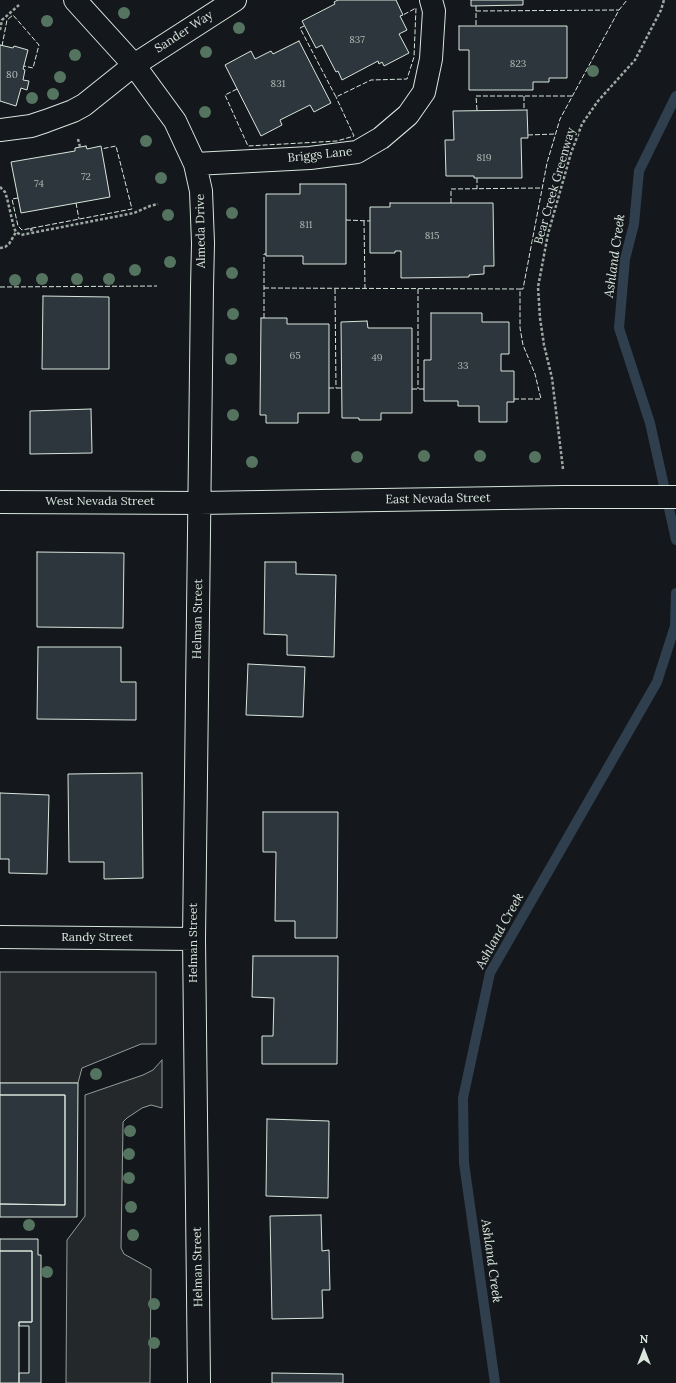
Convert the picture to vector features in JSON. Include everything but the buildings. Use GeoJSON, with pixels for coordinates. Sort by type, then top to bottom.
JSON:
{"type":"FeatureCollection","features":[{"type":"Feature","properties":{"kind":"street","name":"Almeda Drive"},"geometry":{"type":"LineString","coordinates":[[75,0],[134,64],[175,121],[195,164],[201,191],[204,243],[199,503]]}},
{"type":"Feature","properties":{"kind":"street","name":"Sander Way"},"geometry":{"type":"LineString","coordinates":[[0,130],[31,126],[73,111],[95,97],[134,64],[235,0]]}},
{"type":"Feature","properties":{"kind":"street","name":"Briggs Lane"},"geometry":{"type":"LineString","coordinates":[[195,164],[310,158],[358,152],[381,138],[408,114],[424,92],[431,59],[434,11],[431,0]]}},
{"type":"Feature","properties":{"kind":"street","name":"East Nevada Street"},"geometry":{"type":"LineString","coordinates":[[199,503],[564,497],[676,497]]}},
{"type":"Feature","properties":{"kind":"street","name":"West Nevada Street"},"geometry":{"type":"LineString","coordinates":[[0,502],[199,503]]}},
{"type":"Feature","properties":{"kind":"street","name":"Helman Street"},"geometry":{"type":"LineString","coordinates":[[199,503],[194,939],[199,1383]]}},
{"type":"Feature","properties":{"kind":"street","name":"Randy Street"},"geometry":{"type":"LineString","coordinates":[[0,937],[194,939]]}},
{"type":"Feature","properties":{"kind":"path","name":"Bear Creek Greenway"},"geometry":{"type":"LineString","coordinates":[[564,497],[563,463],[556,406],[539,310],[538,287],[548,234],[571,153],[582,124],[598,101],[635,60],[661,10],[664,0]]}},
{"type":"Feature","properties":{"kind":"path"},"geometry":{"type":"LineString","coordinates":[[0,30],[2,20],[19,5]]}},
{"type":"Feature","properties":{"kind":"path"},"geometry":{"type":"LineString","coordinates":[[0,187],[5,192],[16,232],[9,244],[0,248]]}},
{"type":"Feature","properties":{"kind":"path"},"geometry":{"type":"LineString","coordinates":[[16,232],[21,235],[134,213],[158,204]]}},
{"type":"Feature","properties":{"kind":"path"},"geometry":{"type":"LineString","coordinates":[[117,212],[118,216]]}},
{"type":"Feature","properties":{"kind":"path"},"geometry":{"type":"LineString","coordinates":[[31,228],[32,233]]}},
{"type":"Feature","properties":{"kind":"shaded area"},"geometry":{"type":"Polygon","coordinates":[[[0,972],[156,972],[156,1044],[141,1044],[82,1068],[78,1083],[0,1083],[0,972]]]}},
{"type":"Feature","properties":{"kind":"shaded area"},"geometry":{"type":"Polygon","coordinates":[[[162,1060],[162,1108],[151,1105],[142,1108],[123,1122],[121,1248],[124,1254],[151,1269],[150,1383],[66,1383],[67,1240],[85,1216],[85,1095],[143,1075],[153,1070],[162,1060]]]}},
{"type":"Feature","properties":{"kind":"waterway","name":"Ashland Creek"},"geometry":{"type":"LineString","coordinates":[[676,96],[639,171],[634,224],[625,259],[619,328],[650,423],[676,540]]}},
{"type":"Feature","properties":{"kind":"waterway","name":"Ashland Creek"},"geometry":{"type":"LineString","coordinates":[[495,1383],[464,1163],[463,1098],[490,973],[657,682],[675,626],[676,593]]}},
{"type":"Feature","properties":{"kind":"fence"},"geometry":{"type":"LineString","coordinates":[[514,399],[541,399],[535,374],[523,345],[520,328],[520,289],[523,289],[547,163],[560,119],[619,10],[627,0]]}},
{"type":"Feature","properties":{"kind":"fence"},"geometry":{"type":"LineString","coordinates":[[476,6],[476,26]]}},
{"type":"Feature","properties":{"kind":"fence"},"geometry":{"type":"LineString","coordinates":[[304,26],[300,28],[336,97],[371,80],[407,79],[414,57],[416,8],[403,15]]}},
{"type":"Feature","properties":{"kind":"fence"},"geometry":{"type":"LineString","coordinates":[[476,11],[619,10]]}},
{"type":"Feature","properties":{"kind":"fence"},"geometry":{"type":"LineString","coordinates":[[2,46],[7,20],[13,15],[39,45],[33,68],[24,66]]}},
{"type":"Feature","properties":{"kind":"fence"},"geometry":{"type":"LineString","coordinates":[[237,89],[225,95],[248,146],[337,141],[354,136],[336,97]]}},
{"type":"Feature","properties":{"kind":"fence"},"geometry":{"type":"LineString","coordinates":[[477,110],[476,96],[574,96]]}},
{"type":"Feature","properties":{"kind":"fence"},"geometry":{"type":"LineString","coordinates":[[524,96],[524,110]]}},
{"type":"Feature","properties":{"kind":"fence"},"geometry":{"type":"LineString","coordinates":[[528,135],[555,134]]}},
{"type":"Feature","properties":{"kind":"fence"},"geometry":{"type":"LineString","coordinates":[[18,198],[12,199],[18,226],[22,230],[132,209],[116,146],[101,149]]}},
{"type":"Feature","properties":{"kind":"fence"},"geometry":{"type":"LineString","coordinates":[[477,178],[477,189]]}},
{"type":"Feature","properties":{"kind":"fence"},"geometry":{"type":"LineString","coordinates":[[451,203],[451,189],[542,188]]}},
{"type":"Feature","properties":{"kind":"fence"},"geometry":{"type":"LineString","coordinates":[[76,203],[79,219]]}},
{"type":"Feature","properties":{"kind":"fence"},"geometry":{"type":"LineString","coordinates":[[346,220],[370,221]]}},
{"type":"Feature","properties":{"kind":"fence"},"geometry":{"type":"LineString","coordinates":[[364,221],[365,289]]}},
{"type":"Feature","properties":{"kind":"fence"},"geometry":{"type":"LineString","coordinates":[[264,318],[264,254],[266,254]]}},
{"type":"Feature","properties":{"kind":"fence"},"geometry":{"type":"LineString","coordinates":[[0,287],[157,286]]}},
{"type":"Feature","properties":{"kind":"fence"},"geometry":{"type":"LineString","coordinates":[[264,288],[520,289]]}},
{"type":"Feature","properties":{"kind":"fence"},"geometry":{"type":"LineString","coordinates":[[335,289],[336,388]]}},
{"type":"Feature","properties":{"kind":"fence"},"geometry":{"type":"LineString","coordinates":[[418,289],[418,389]]}},
{"type":"Feature","properties":{"kind":"fence"},"geometry":{"type":"LineString","coordinates":[[329,388],[342,388]]}},
{"type":"Feature","properties":{"kind":"fence"},"geometry":{"type":"LineString","coordinates":[[412,389],[424,389]]}}]}
